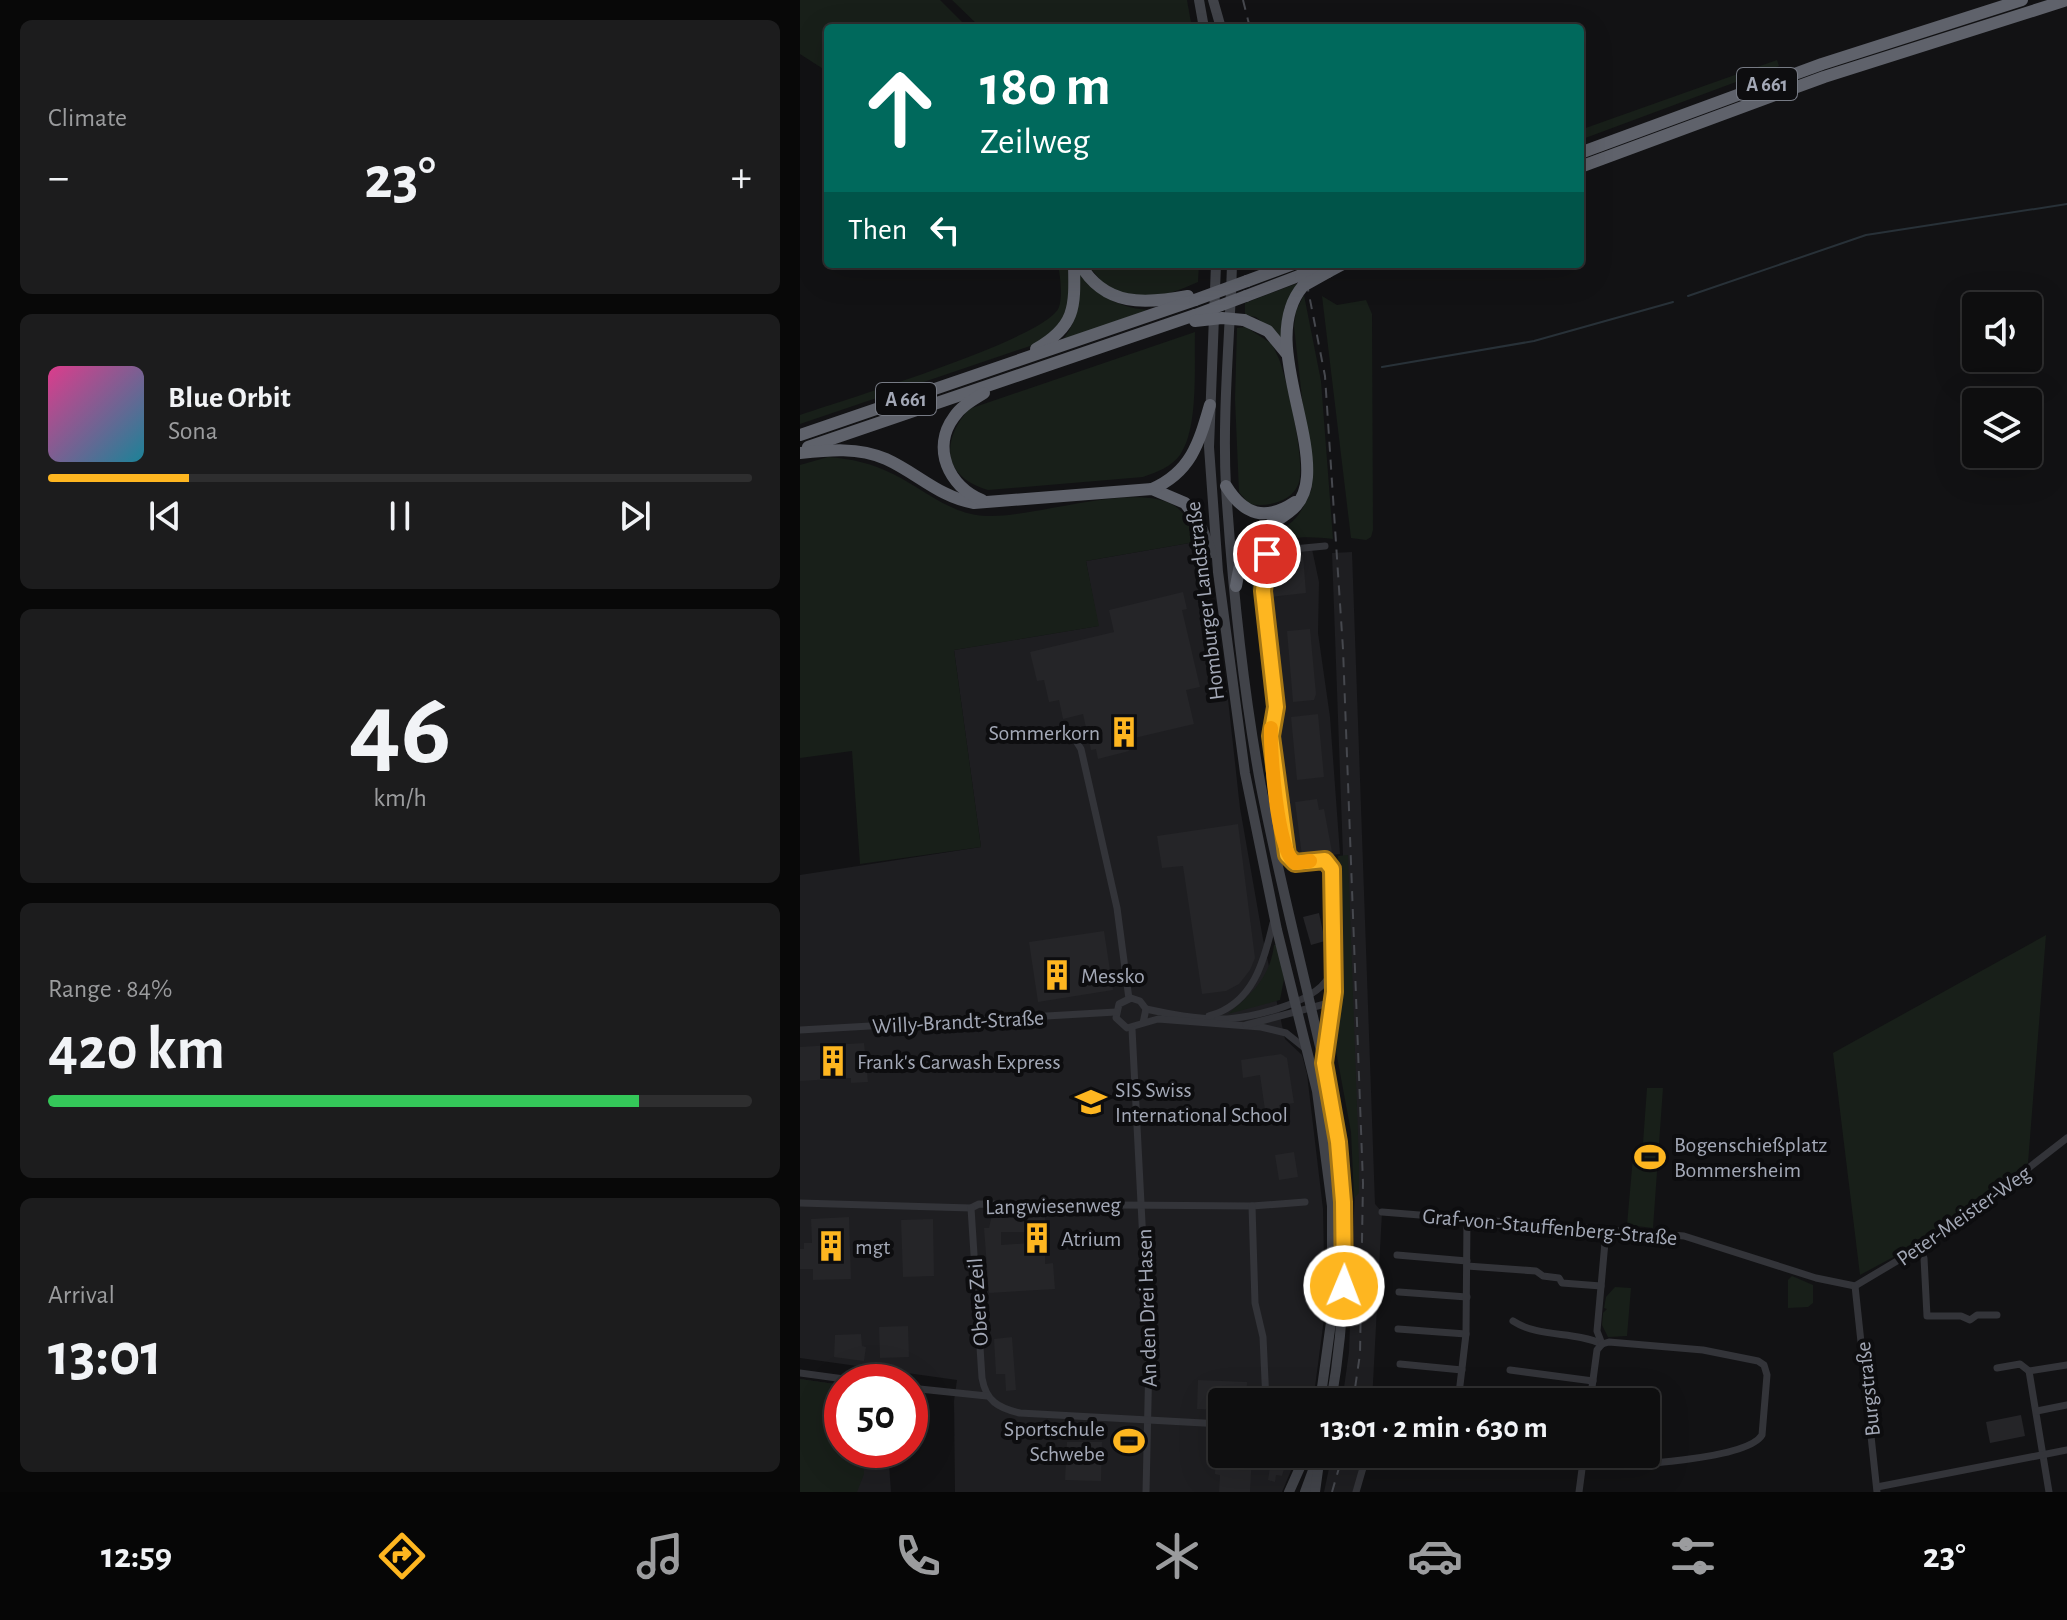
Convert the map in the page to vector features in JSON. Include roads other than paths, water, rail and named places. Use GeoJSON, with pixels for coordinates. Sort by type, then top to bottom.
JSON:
{"type":"FeatureCollection","features":[{"type":"Feature","properties":{"kind":"highway","name":"A 661"},"geometry":{"type":"LineString","coordinates":[[1584,152],[1822,64],[2022,0]]}},
{"type":"Feature","properties":{"kind":"highway","name":"A 661"},"geometry":{"type":"LineString","coordinates":[[1584,166],[1824,77],[2067,0]]}},
{"type":"Feature","properties":{"kind":"highway"},"geometry":{"type":"LineString","coordinates":[[1013,363],[1063,330],[1074,302],[1074,268]]}},
{"type":"Feature","properties":{"kind":"highway"},"geometry":{"type":"LineString","coordinates":[[1083,268],[1095,284],[1123,300],[1156,302],[1195,298],[1222,291],[1282,268]]}},
{"type":"Feature","properties":{"kind":"highway","name":"A 661"},"geometry":{"type":"LineString","coordinates":[[800,451],[1159,327],[1195,318],[1246,296],[1302,280],[1326,268]]}},
{"type":"Feature","properties":{"kind":"highway"},"geometry":{"type":"LineString","coordinates":[[1236,586],[1241,563],[1252,540],[1288,516],[1307,480],[1286,317],[1302,280]]}},
{"type":"Feature","properties":{"kind":"highway","name":"A 661"},"geometry":{"type":"LineString","coordinates":[[800,435],[1195,298]]}},
{"type":"Feature","properties":{"kind":"highway"},"geometry":{"type":"LineString","coordinates":[[1195,318],[1244,320],[1268,331],[1289,358]]}},
{"type":"Feature","properties":{"kind":"highway"},"geometry":{"type":"LineString","coordinates":[[1008,379],[961,408],[947,429],[944,441],[946,466],[969,494],[993,502],[1152,489],[1175,496],[1200,522]]}},
{"type":"Feature","properties":{"kind":"highway"},"geometry":{"type":"LineString","coordinates":[[1152,489],[1172,479],[1194,455],[1210,405]]}},
{"type":"Feature","properties":{"kind":"highway","name":"A 661"},"geometry":{"type":"LineString","coordinates":[[800,451],[844,449],[871,454],[897,465],[950,497],[974,503],[993,502]]}},
{"type":"Feature","properties":{"kind":"highway"},"geometry":{"type":"LineString","coordinates":[[1226,486],[1241,507],[1254,513],[1282,510],[1300,498]]}},
{"type":"Feature","properties":{"kind":"main road"},"geometry":{"type":"LineString","coordinates":[[1199,0],[1203,24]]}},
{"type":"Feature","properties":{"kind":"main road"},"geometry":{"type":"LineString","coordinates":[[1213,0],[1220,24]]}},
{"type":"Feature","properties":{"kind":"main road","name":"Homburger Landstraße"},"geometry":{"type":"LineString","coordinates":[[1216,268],[1210,405],[1211,489],[1218,572],[1245,773],[1275,917],[1308,1051],[1326,1154],[1334,1259],[1332,1315],[1322,1388]]}},
{"type":"Feature","properties":{"kind":"main road","name":"Homburger Landstraße"},"geometry":{"type":"LineString","coordinates":[[1232,268],[1226,380],[1226,486],[1236,586],[1259,774],[1324,1063],[1338,1142],[1345,1258],[1343,1314],[1333,1388]]}},
{"type":"Feature","properties":{"kind":"main road"},"geometry":{"type":"LineString","coordinates":[[1200,522],[1218,572]]}},
{"type":"Feature","properties":{"kind":"main road"},"geometry":{"type":"LineString","coordinates":[[1289,1492],[1300,1468]]}},
{"type":"Feature","properties":{"kind":"main road"},"geometry":{"type":"LineString","coordinates":[[1297,1492],[1303,1468]]}},
{"type":"Feature","properties":{"kind":"main road"},"geometry":{"type":"LineString","coordinates":[[1305,1492],[1314,1468]]}},
{"type":"Feature","properties":{"kind":"main road"},"geometry":{"type":"LineString","coordinates":[[1315,1492],[1318,1468]]}},
{"type":"Feature","properties":{"kind":"street"},"geometry":{"type":"LineString","coordinates":[[1324,1063],[1332,998],[1330,863],[1325,860],[1290,861],[1281,822],[1271,736],[1276,707],[1262,581],[1264,558],[1272,551],[1325,546]]}},
{"type":"Feature","properties":{"kind":"street"},"geometry":{"type":"LineString","coordinates":[[1076,741],[1081,749],[1117,908],[1129,999]]}},
{"type":"Feature","properties":{"kind":"street"},"geometry":{"type":"LineString","coordinates":[[1199,1018],[1223,1011],[1245,993],[1265,958],[1275,917]]}},
{"type":"Feature","properties":{"kind":"street"},"geometry":{"type":"LineString","coordinates":[[1246,1025],[1297,1006],[1326,986],[1332,969]]}},
{"type":"Feature","properties":{"kind":"street"},"geometry":{"type":"LineString","coordinates":[[1308,1051],[1286,1033],[1246,1025],[1209,1026],[1167,1020],[1143,1023],[1132,1029],[1119,1022],[1116,1012],[1119,1004],[1129,999],[1140,1001],[1146,1009],[1199,1018],[1236,1018],[1297,1006],[1311,1009],[1332,998]]}},
{"type":"Feature","properties":{"kind":"street"},"geometry":{"type":"LineString","coordinates":[[1143,1023],[1146,1009]]}},
{"type":"Feature","properties":{"kind":"street","name":"Willy-Brandt-Straße"},"geometry":{"type":"LineString","coordinates":[[800,1030],[1116,1012]]}},
{"type":"Feature","properties":{"kind":"street","name":"An den Drei Hasen"},"geometry":{"type":"LineString","coordinates":[[1132,1029],[1143,1205],[1149,1420],[1146,1492]]}},
{"type":"Feature","properties":{"kind":"street","name":"Peter-Meister-Weg"},"geometry":{"type":"LineString","coordinates":[[1855,1286],[1918,1250],[2002,1191],[2067,1138]]}},
{"type":"Feature","properties":{"kind":"street","name":"Langwiesenweg"},"geometry":{"type":"LineString","coordinates":[[800,1203],[971,1208],[979,1204],[1252,1206],[1305,1202]]}},
{"type":"Feature","properties":{"kind":"street"},"geometry":{"type":"LineString","coordinates":[[1252,1206],[1255,1303],[1263,1337],[1265,1388]]}},
{"type":"Feature","properties":{"kind":"street","name":"Obere Zeil"},"geometry":{"type":"LineString","coordinates":[[971,1208],[982,1378],[987,1396]]}},
{"type":"Feature","properties":{"kind":"street","name":"Graf-von-Stauffenberg-Straße"},"geometry":{"type":"LineString","coordinates":[[1382,1212],[1684,1236],[1816,1278],[1855,1286]]}},
{"type":"Feature","properties":{"kind":"street"},"geometry":{"type":"LineString","coordinates":[[1460,1388],[1466,1334],[1467,1218]]}},
{"type":"Feature","properties":{"kind":"street"},"geometry":{"type":"LineString","coordinates":[[1602,1344],[1597,1331],[1606,1231]]}},
{"type":"Feature","properties":{"kind":"street"},"geometry":{"type":"LineString","coordinates":[[1918,1250],[1924,1258],[1927,1316],[1961,1316],[1970,1320],[1977,1315],[1997,1315]]}},
{"type":"Feature","properties":{"kind":"street"},"geometry":{"type":"LineString","coordinates":[[1397,1255],[1536,1271],[1543,1276],[1559,1278],[1562,1283],[1601,1286]]}},
{"type":"Feature","properties":{"kind":"street","name":"Burgstraße"},"geometry":{"type":"LineString","coordinates":[[1855,1286],[1877,1489]]}},
{"type":"Feature","properties":{"kind":"street"},"geometry":{"type":"LineString","coordinates":[[1399,1292],[1467,1297]]}},
{"type":"Feature","properties":{"kind":"street"},"geometry":{"type":"LineString","coordinates":[[1513,1321],[1526,1328],[1588,1337],[1602,1344]]}},
{"type":"Feature","properties":{"kind":"street"},"geometry":{"type":"LineString","coordinates":[[1398,1329],[1466,1334]]}},
{"type":"Feature","properties":{"kind":"street"},"geometry":{"type":"LineString","coordinates":[[1592,1388],[1597,1350],[1609,1342],[1693,1349],[1758,1361],[1764,1365],[1767,1375],[1762,1435],[1749,1446],[1660,1462]]}},
{"type":"Feature","properties":{"kind":"street"},"geometry":{"type":"LineString","coordinates":[[1400,1364],[1462,1370]]}},
{"type":"Feature","properties":{"kind":"street"},"geometry":{"type":"LineString","coordinates":[[1997,1368],[2020,1364],[2029,1371],[2049,1492]]}},
{"type":"Feature","properties":{"kind":"street"},"geometry":{"type":"LineString","coordinates":[[2029,1371],[2067,1365]]}},
{"type":"Feature","properties":{"kind":"street"},"geometry":{"type":"LineString","coordinates":[[1510,1370],[1593,1381]]}},
{"type":"Feature","properties":{"kind":"street"},"geometry":{"type":"LineString","coordinates":[[800,1373],[824,1376]]}},
{"type":"Feature","properties":{"kind":"street"},"geometry":{"type":"LineString","coordinates":[[928,1390],[987,1396],[995,1405],[1020,1413],[1208,1423]]}},
{"type":"Feature","properties":{"kind":"street"},"geometry":{"type":"LineString","coordinates":[[2037,1411],[2067,1405]]}},
{"type":"Feature","properties":{"kind":"street"},"geometry":{"type":"LineString","coordinates":[[1877,1489],[2067,1450]]}},
{"type":"Feature","properties":{"kind":"street"},"geometry":{"type":"LineString","coordinates":[[1356,1492],[1363,1468]]}},
{"type":"Feature","properties":{"kind":"street"},"geometry":{"type":"LineString","coordinates":[[1579,1492],[1582,1468]]}},
{"type":"Feature","properties":{"kind":"waterway"},"geometry":{"type":"LineString","coordinates":[[1688,296],[1866,235],[2067,204]]}},
{"type":"Feature","properties":{"kind":"waterway"},"geometry":{"type":"LineString","coordinates":[[1382,367],[1534,341],[1673,302]]}},
{"type":"Feature","properties":{"kind":"railway"},"geometry":{"type":"LineString","coordinates":[[1243,0],[1249,24]]}},
{"type":"Feature","properties":{"kind":"railway"},"geometry":{"type":"LineString","coordinates":[[1304,268],[1325,376],[1343,649],[1363,1183],[1360,1354],[1355,1388]]}},
{"type":"Feature","properties":{"kind":"railway"},"geometry":{"type":"LineString","coordinates":[[1332,1492],[1339,1468]]}},
{"type":"Feature","properties":{"kind":"place","name":"Sommerkorn"},"geometry":{"type":"Point","coordinates":[1124,732]}},
{"type":"Feature","properties":{"kind":"place","name":"Messko"},"geometry":{"type":"Point","coordinates":[1057,975]}},
{"type":"Feature","properties":{"kind":"place","name":"Frank's Carwash Express"},"geometry":{"type":"Point","coordinates":[833,1061]}},
{"type":"Feature","properties":{"kind":"place","name":"SIS Swiss International School"},"geometry":{"type":"Point","coordinates":[1091,1102]}},
{"type":"Feature","properties":{"kind":"place","name":"Bogenschießplatz Bommersheim"},"geometry":{"type":"Point","coordinates":[1650,1157]}},
{"type":"Feature","properties":{"kind":"place","name":"Atrium"},"geometry":{"type":"Point","coordinates":[1037,1238]}},
{"type":"Feature","properties":{"kind":"place","name":"mgt"},"geometry":{"type":"Point","coordinates":[831,1246]}},
{"type":"Feature","properties":{"kind":"place","name":"Sportschule Schwebe"},"geometry":{"type":"Point","coordinates":[1129,1441]}}]}
